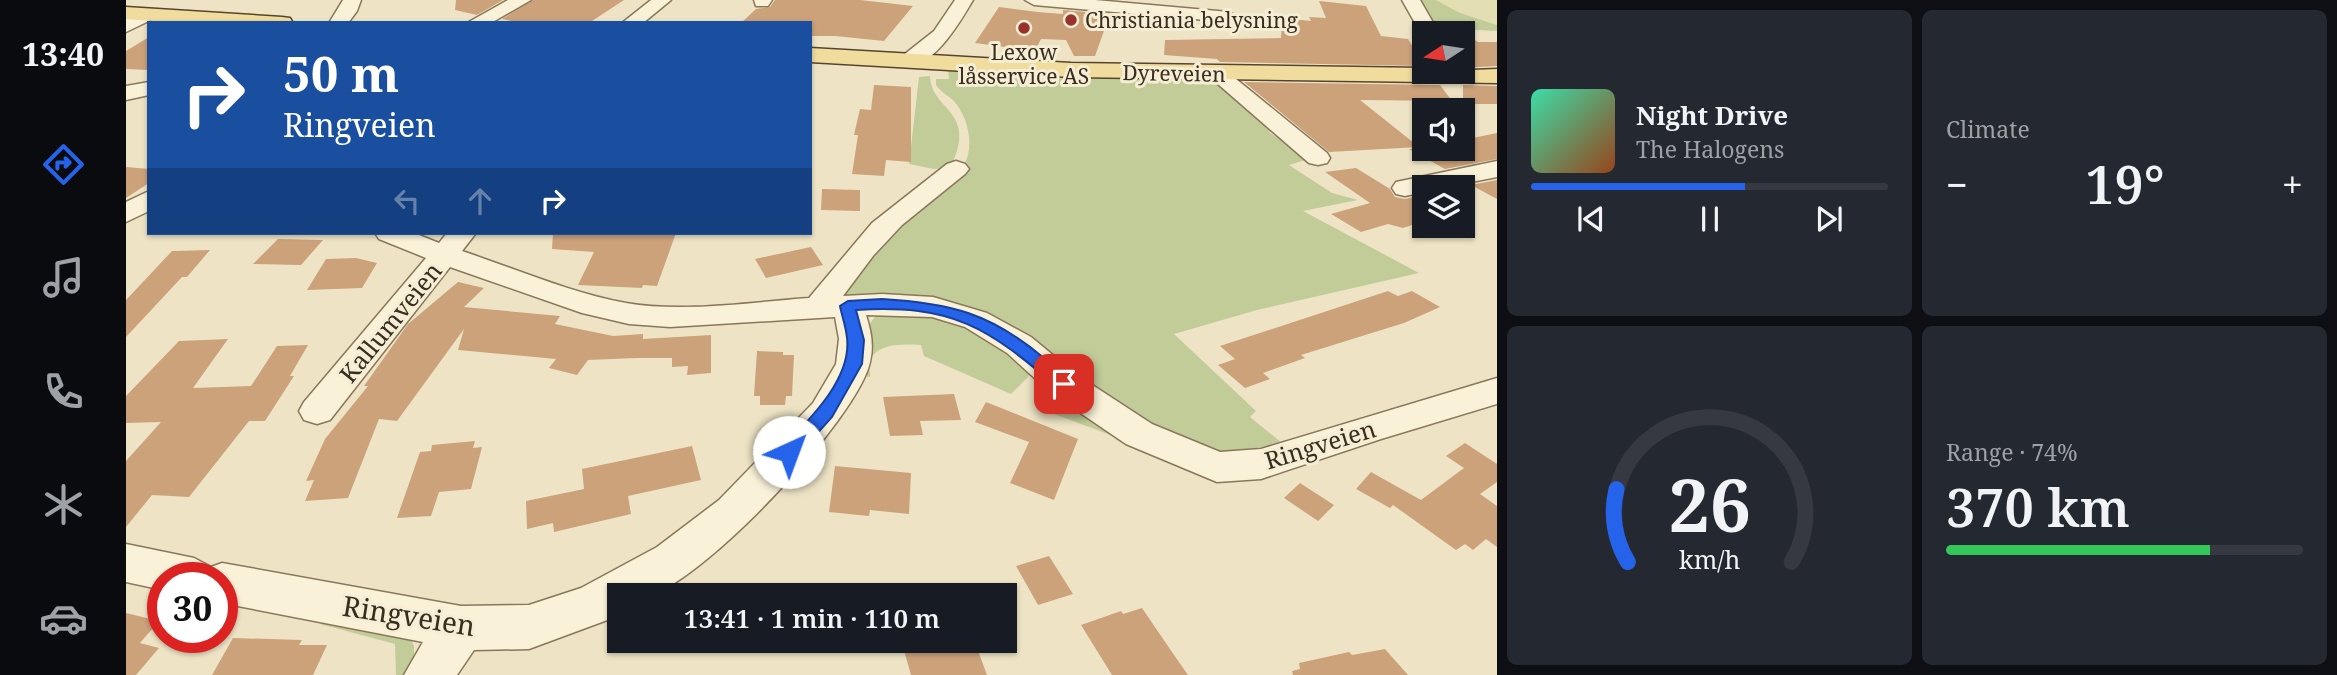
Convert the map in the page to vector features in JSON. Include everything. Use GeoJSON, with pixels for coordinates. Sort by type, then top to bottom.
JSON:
{"type":"FeatureCollection","features":[{"type":"Feature","properties":{"kind":"main road"},"geometry":{"type":"LineString","coordinates":[[137,14],[250,21]]}},
{"type":"Feature","properties":{"kind":"main road","name":"Dyreveien"},"geometry":{"type":"LineString","coordinates":[[812,55],[1218,74],[1412,74]]}},
{"type":"Feature","properties":{"kind":"main road","name":"Dyreveien"},"geometry":{"type":"LineString","coordinates":[[1475,75],[1497,76]]}},
{"type":"Feature","properties":{"kind":"street"},"geometry":{"type":"LineString","coordinates":[[340,21],[352,0]]}},
{"type":"Feature","properties":{"kind":"street"},"geometry":{"type":"LineString","coordinates":[[360,21],[369,0]]}},
{"type":"Feature","properties":{"kind":"street"},"geometry":{"type":"LineString","coordinates":[[480,21],[522,0]]}},
{"type":"Feature","properties":{"kind":"street"},"geometry":{"type":"LineString","coordinates":[[634,21],[662,0]]}},
{"type":"Feature","properties":{"kind":"street"},"geometry":{"type":"LineString","coordinates":[[908,61],[944,35],[964,0]]}},
{"type":"Feature","properties":{"kind":"street"},"geometry":{"type":"LineString","coordinates":[[1034,0],[1143,10],[1180,5],[1229,17]]}},
{"type":"Feature","properties":{"kind":"street"},"geometry":{"type":"LineString","coordinates":[[1411,0],[1423,21]]}},
{"type":"Feature","properties":{"kind":"street"},"geometry":{"type":"LineString","coordinates":[[126,26],[137,14]]}},
{"type":"Feature","properties":{"kind":"street"},"geometry":{"type":"LineString","coordinates":[[944,35],[946,53],[952,63]]}},
{"type":"Feature","properties":{"kind":"street"},"geometry":{"type":"LineString","coordinates":[[1218,74],[1318,158]]}},
{"type":"Feature","properties":{"kind":"street"},"geometry":{"type":"LineString","coordinates":[[126,93],[147,88]]}},
{"type":"Feature","properties":{"kind":"street"},"geometry":{"type":"LineString","coordinates":[[834,306],[844,272],[878,233],[894,218],[935,190],[956,169]]}},
{"type":"Feature","properties":{"kind":"street"},"geometry":{"type":"LineString","coordinates":[[1405,188],[1497,169]]}},
{"type":"Feature","properties":{"kind":"street"},"geometry":{"type":"LineString","coordinates":[[126,214],[147,200]]}},
{"type":"Feature","properties":{"kind":"street"},"geometry":{"type":"LineString","coordinates":[[126,224],[147,222]]}},
{"type":"Feature","properties":{"kind":"street"},"geometry":{"type":"LineString","coordinates":[[401,235],[453,244]]}},
{"type":"Feature","properties":{"kind":"street","name":"Ringveien"},"geometry":{"type":"LineString","coordinates":[[453,244],[593,306],[629,314],[670,317],[882,304],[933,307],[976,320],[1019,345],[1064,384],[1139,434],[1217,467],[1261,464],[1370,428],[1497,391]]}},
{"type":"Feature","properties":{"kind":"street","name":"Kallumveien"},"geometry":{"type":"LineString","coordinates":[[317,411],[453,244]]}},
{"type":"Feature","properties":{"kind":"street","name":"Ringveien"},"geometry":{"type":"LineString","coordinates":[[238,586],[461,628],[529,627],[594,604],[672,560],[734,512],[826,412],[853,364],[856,340],[834,306]]}},
{"type":"Feature","properties":{"kind":"street"},"geometry":{"type":"LineString","coordinates":[[126,563],[147,568]]}},
{"type":"Feature","properties":{"kind":"street"},"geometry":{"type":"LineString","coordinates":[[429,675],[461,628]]}},
{"type":"Feature","properties":{"kind":"shaded area"},"geometry":{"type":"Polygon","coordinates":[[[1436,0],[1497,0],[1497,25],[1460,13],[1436,0]]]}},
{"type":"Feature","properties":{"kind":"green space"},"geometry":{"type":"Polygon","coordinates":[[[1416,0],[1436,0],[1460,13],[1497,25],[1497,31],[1475,30],[1475,21],[1430,21],[1416,0]]]}},
{"type":"Feature","properties":{"kind":"green space"},"geometry":{"type":"Polygon","coordinates":[[[948,69],[1046,77],[1214,79],[1276,130],[1269,132],[1309,159],[1289,165],[1332,193],[1358,200],[1303,211],[1419,273],[1257,310],[1174,334],[1256,411],[1250,417],[1282,443],[1226,454],[1182,444],[976,315],[832,299],[849,273],[964,165],[969,140],[963,114],[953,100],[936,85],[936,79],[949,79],[948,69]]]}},
{"type":"Feature","properties":{"kind":"green space"},"geometry":{"type":"Polygon","coordinates":[[[930,76],[932,88],[957,122],[958,149],[950,168],[934,169],[909,164],[919,77],[930,76]]]}},
{"type":"Feature","properties":{"kind":"green space"},"geometry":{"type":"Polygon","coordinates":[[[881,308],[952,316],[1033,366],[1028,377],[1011,394],[924,356],[921,345],[898,345],[875,353],[869,367],[870,377],[861,375],[869,325],[881,308]]]}},
{"type":"Feature","properties":{"kind":"green space"},"geometry":{"type":"Polygon","coordinates":[[[1054,387],[1185,463],[1049,412],[1054,387]]]}},
{"type":"Feature","properties":{"kind":"green space"},"geometry":{"type":"Polygon","coordinates":[[[324,620],[408,634],[414,646],[414,675],[396,675],[395,644],[320,624],[324,620]]]}},
{"type":"Feature","properties":{"kind":"building"},"geometry":{"type":"Polygon","coordinates":[[[456,0],[503,0],[477,15],[455,10],[456,0]]]}},
{"type":"Feature","properties":{"kind":"building"},"geometry":{"type":"Polygon","coordinates":[[[533,0],[624,0],[592,21],[502,19],[533,0]]]}},
{"type":"Feature","properties":{"kind":"building"},"geometry":{"type":"Polygon","coordinates":[[[775,0],[860,0],[913,6],[884,41],[812,36],[812,21],[743,21],[756,9],[770,7],[775,0]]]}},
{"type":"Feature","properties":{"kind":"building"},"geometry":{"type":"Polygon","coordinates":[[[1319,1],[1366,6],[1381,36],[1408,39],[1412,46],[1412,66],[1220,62],[1217,59],[1164,55],[1165,40],[1281,38],[1282,18],[1311,21],[1309,17],[1326,18],[1319,1]]]}},
{"type":"Feature","properties":{"kind":"building"},"geometry":{"type":"Polygon","coordinates":[[[999,7],[1063,14],[1063,10],[1110,14],[1095,56],[1074,56],[1066,40],[1041,39],[1035,51],[975,43],[999,7]]]}},
{"type":"Feature","properties":{"kind":"building"},"geometry":{"type":"Polygon","coordinates":[[[147,38],[147,70],[126,69],[126,51],[147,38]]]}},
{"type":"Feature","properties":{"kind":"building"},"geometry":{"type":"Polygon","coordinates":[[[1475,40],[1497,42],[1497,66],[1475,67],[1475,40]]]}},
{"type":"Feature","properties":{"kind":"building"},"geometry":{"type":"Polygon","coordinates":[[[1244,82],[1440,85],[1450,98],[1360,100],[1412,141],[1412,147],[1329,152],[1244,82]]]}},
{"type":"Feature","properties":{"kind":"building"},"geometry":{"type":"Polygon","coordinates":[[[874,85],[911,87],[911,162],[886,160],[884,176],[852,174],[858,135],[854,135],[860,109],[871,110],[874,85]]]}},
{"type":"Feature","properties":{"kind":"building"},"geometry":{"type":"Polygon","coordinates":[[[1463,85],[1497,86],[1497,104],[1475,104],[1475,98],[1463,98],[1463,85]]]}},
{"type":"Feature","properties":{"kind":"building"},"geometry":{"type":"Polygon","coordinates":[[[1497,133],[1497,159],[1445,169],[1431,161],[1475,161],[1475,138],[1497,133]]]}},
{"type":"Feature","properties":{"kind":"building"},"geometry":{"type":"Polygon","coordinates":[[[126,167],[147,169],[147,184],[126,198],[126,167]]]}},
{"type":"Feature","properties":{"kind":"building"},"geometry":{"type":"Polygon","coordinates":[[[1356,168],[1390,189],[1395,197],[1412,198],[1412,225],[1403,228],[1388,224],[1361,232],[1331,214],[1370,203],[1325,172],[1356,168]]]}},
{"type":"Feature","properties":{"kind":"building"},"geometry":{"type":"Polygon","coordinates":[[[1497,180],[1497,199],[1475,187],[1475,184],[1497,180]]]}},
{"type":"Feature","properties":{"kind":"building"},"geometry":{"type":"Polygon","coordinates":[[[822,189],[860,190],[860,211],[821,210],[822,189]]]}},
{"type":"Feature","properties":{"kind":"building"},"geometry":{"type":"Polygon","coordinates":[[[553,235],[675,235],[657,286],[643,285],[642,288],[578,285],[594,252],[552,249],[553,235]]]}},
{"type":"Feature","properties":{"kind":"building"},"geometry":{"type":"Polygon","coordinates":[[[278,239],[323,240],[301,265],[253,264],[278,239]]]}},
{"type":"Feature","properties":{"kind":"building"},"geometry":{"type":"Polygon","coordinates":[[[811,247],[823,265],[766,278],[755,259],[811,247]]]}},
{"type":"Feature","properties":{"kind":"building"},"geometry":{"type":"Polygon","coordinates":[[[210,250],[187,277],[182,277],[126,337],[126,300],[172,251],[210,250]]]}},
{"type":"Feature","properties":{"kind":"building"},"geometry":{"type":"Polygon","coordinates":[[[356,258],[377,263],[362,288],[307,290],[326,259],[356,258]]]}},
{"type":"Feature","properties":{"kind":"building"},"geometry":{"type":"Polygon","coordinates":[[[458,282],[484,288],[464,307],[560,316],[555,324],[613,336],[643,334],[643,339],[711,335],[711,373],[687,375],[688,366],[672,367],[672,358],[637,358],[588,360],[577,375],[549,368],[556,359],[458,350],[464,329],[397,421],[379,419],[348,498],[305,501],[314,480],[306,481],[325,439],[368,386],[364,386],[408,324],[458,282]]]}},
{"type":"Feature","properties":{"kind":"building"},"geometry":{"type":"Polygon","coordinates":[[[1388,291],[1398,296],[1412,291],[1440,307],[1404,323],[1301,355],[1305,358],[1263,373],[1270,379],[1245,388],[1218,365],[1235,359],[1220,346],[1388,291]]]}},
{"type":"Feature","properties":{"kind":"building"},"geometry":{"type":"Polygon","coordinates":[[[228,339],[193,388],[251,386],[277,346],[308,345],[290,376],[294,376],[265,421],[249,421],[189,497],[152,495],[126,527],[126,461],[161,422],[126,423],[126,396],[179,341],[228,339]]]}},
{"type":"Feature","properties":{"kind":"building"},"geometry":{"type":"Polygon","coordinates":[[[757,351],[794,355],[792,396],[786,396],[785,405],[760,405],[760,396],[754,396],[757,351]]]}},
{"type":"Feature","properties":{"kind":"building"},"geometry":{"type":"Polygon","coordinates":[[[954,394],[961,420],[920,421],[923,435],[890,436],[883,397],[954,394]]]}},
{"type":"Feature","properties":{"kind":"building"},"geometry":{"type":"Polygon","coordinates":[[[986,402],[1078,439],[1054,500],[1010,483],[1029,442],[975,422],[986,402]]]}},
{"type":"Feature","properties":{"kind":"building"},"geometry":{"type":"Polygon","coordinates":[[[475,441],[473,448],[482,447],[471,489],[439,492],[431,516],[397,518],[420,452],[431,451],[432,445],[475,441]]]}},
{"type":"Feature","properties":{"kind":"building"},"geometry":{"type":"Polygon","coordinates":[[[1465,443],[1497,464],[1497,482],[1480,494],[1497,506],[1497,547],[1486,539],[1473,550],[1465,544],[1456,550],[1393,505],[1390,508],[1356,489],[1371,472],[1421,500],[1464,468],[1446,456],[1465,443]]]}},
{"type":"Feature","properties":{"kind":"building"},"geometry":{"type":"Polygon","coordinates":[[[692,446],[701,480],[628,496],[631,514],[554,532],[553,523],[527,529],[526,501],[584,489],[582,469],[692,446]]]}},
{"type":"Feature","properties":{"kind":"building"},"geometry":{"type":"Polygon","coordinates":[[[835,466],[911,473],[909,514],[870,510],[869,516],[829,512],[835,466]]]}},
{"type":"Feature","properties":{"kind":"building"},"geometry":{"type":"Polygon","coordinates":[[[1300,483],[1334,505],[1318,521],[1284,498],[1300,483]]]}},
{"type":"Feature","properties":{"kind":"building"},"geometry":{"type":"Polygon","coordinates":[[[1049,556],[1073,594],[1038,605],[1016,566],[1049,556]]]}},
{"type":"Feature","properties":{"kind":"building"},"geometry":{"type":"Polygon","coordinates":[[[1142,608],[1188,675],[1112,675],[1081,625],[1121,611],[1123,614],[1142,608]]]}},
{"type":"Feature","properties":{"kind":"building"},"geometry":{"type":"Polygon","coordinates":[[[126,613],[147,618],[147,635],[140,643],[147,645],[147,653],[155,653],[136,675],[126,675],[126,613]]]}},
{"type":"Feature","properties":{"kind":"building"},"geometry":{"type":"Polygon","coordinates":[[[238,638],[302,640],[299,645],[327,645],[313,675],[212,675],[224,653],[238,653],[238,638]]]}},
{"type":"Feature","properties":{"kind":"building"},"geometry":{"type":"Polygon","coordinates":[[[1385,649],[1408,675],[1293,675],[1292,671],[1300,669],[1299,663],[1349,652],[1352,655],[1385,649]]]}},
{"type":"Feature","properties":{"kind":"building"},"geometry":{"type":"Polygon","coordinates":[[[905,653],[979,653],[987,675],[911,675],[905,653]]]}},
{"type":"Feature","properties":{"kind":"place","name":"Christiania belysning"},"geometry":{"type":"Point","coordinates":[1071,20]}},
{"type":"Feature","properties":{"kind":"place","name":"Lexow låsservice AS"},"geometry":{"type":"Point","coordinates":[1024,28]}},
{"type":"Feature","properties":{"kind":"route"},"geometry":{"type":"LineString","coordinates":[[789,452],[826,412],[853,364],[856,340],[848,306],[907,304],[933,307],[976,320],[1019,345],[1064,384]]}}]}
